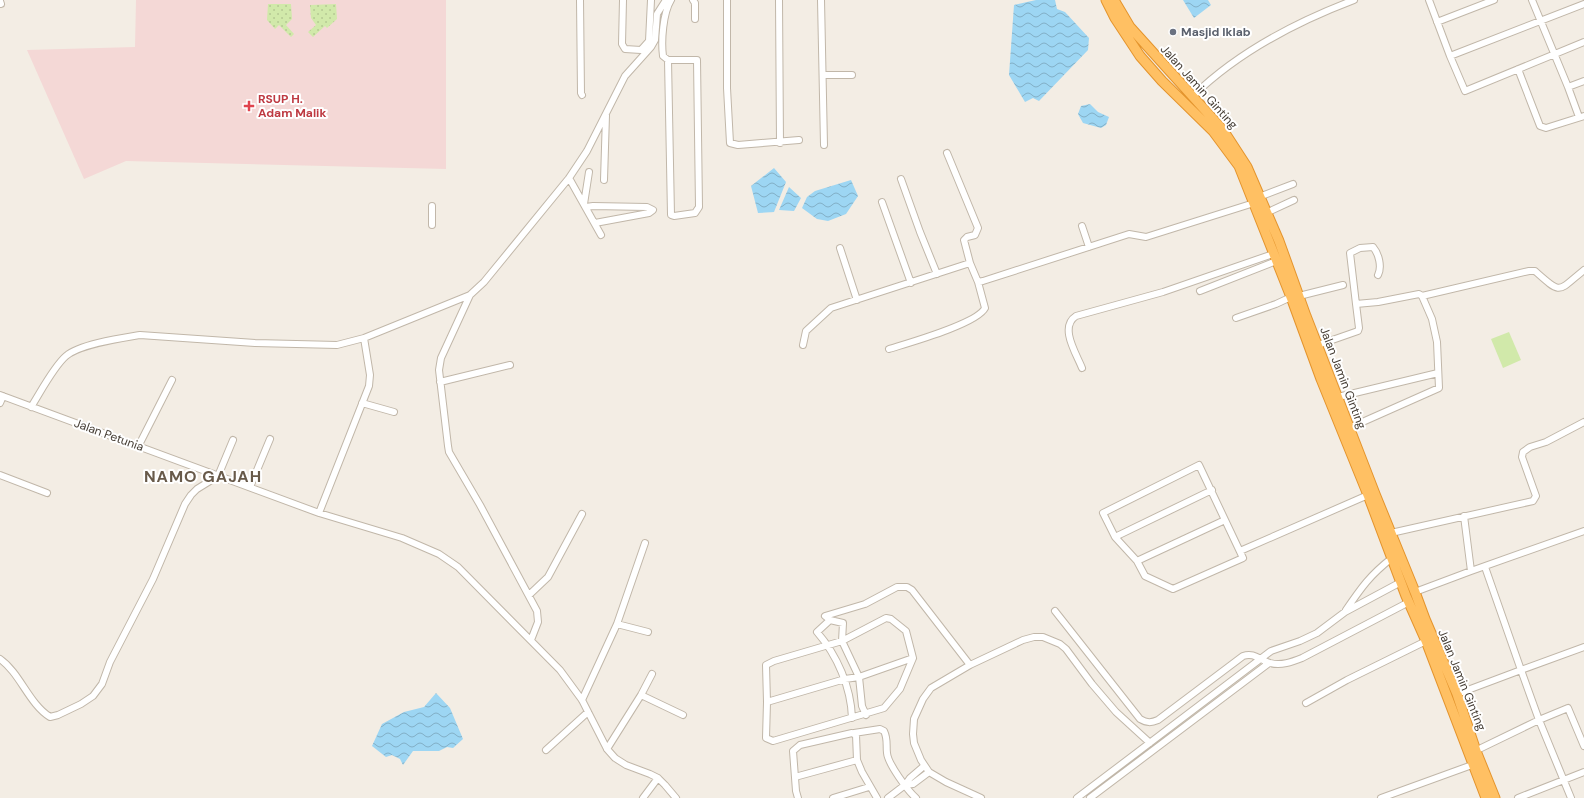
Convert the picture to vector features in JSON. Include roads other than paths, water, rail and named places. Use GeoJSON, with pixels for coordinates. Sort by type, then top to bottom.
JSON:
{"type":"FeatureCollection","features":[{"type":"Feature","properties":{"kind":"highway","name":"Jalan Jamin Ginting"},"geometry":{"type":"LineString","coordinates":[[1106,0],[1115,18],[1140,56],[1162,81],[1214,131],[1227,148],[1266,213],[1279,241],[1278,258]]}},
{"type":"Feature","properties":{"kind":"highway","name":"Jalan Jamin Ginting"},"geometry":{"type":"LineString","coordinates":[[1114,0],[1130,27],[1145,46],[1223,130],[1247,167],[1278,258],[1318,345],[1349,428],[1427,625],[1457,694],[1472,752],[1472,765],[1486,798]]}},
{"type":"Feature","properties":{"kind":"highway","name":"Jalan Jamin Ginting"},"geometry":{"type":"LineString","coordinates":[[1295,296],[1321,379],[1368,494],[1401,582],[1472,752],[1495,798]]}},
{"type":"Feature","properties":{"kind":"street"},"geometry":{"type":"LineString","coordinates":[[580,0],[582,96]]}},
{"type":"Feature","properties":{"kind":"street"},"geometry":{"type":"LineString","coordinates":[[623,0],[622,46],[627,50],[641,50],[649,41],[651,0]]}},
{"type":"Feature","properties":{"kind":"street"},"geometry":{"type":"LineString","coordinates":[[31,407],[66,355],[84,347],[140,335],[255,343],[337,345],[364,338],[470,295],[484,282],[569,178],[587,151],[625,76],[651,47],[654,40],[657,14],[666,0]]}},
{"type":"Feature","properties":{"kind":"street"},"geometry":{"type":"LineString","coordinates":[[668,60],[671,215],[674,216],[695,213],[699,207],[697,60],[668,60],[663,56],[664,20],[666,10],[672,0]]}},
{"type":"Feature","properties":{"kind":"street"},"geometry":{"type":"LineString","coordinates":[[693,0],[695,3],[695,19]]}},
{"type":"Feature","properties":{"kind":"street"},"geometry":{"type":"LineString","coordinates":[[727,0],[727,88],[730,143],[738,145],[780,143],[799,140]]}},
{"type":"Feature","properties":{"kind":"street"},"geometry":{"type":"LineString","coordinates":[[779,0],[780,143]]}},
{"type":"Feature","properties":{"kind":"street"},"geometry":{"type":"LineString","coordinates":[[821,0],[824,145]]}},
{"type":"Feature","properties":{"kind":"street"},"geometry":{"type":"LineString","coordinates":[[1190,94],[1245,55],[1296,26],[1354,0]]}},
{"type":"Feature","properties":{"kind":"street"},"geometry":{"type":"LineString","coordinates":[[1429,0],[1450,56],[1465,90],[1584,42]]}},
{"type":"Feature","properties":{"kind":"street"},"geometry":{"type":"LineString","coordinates":[[1437,22],[1494,0]]}},
{"type":"Feature","properties":{"kind":"street"},"geometry":{"type":"LineString","coordinates":[[1518,69],[1540,126],[1546,128],[1581,116],[1553,54],[1532,0]]}},
{"type":"Feature","properties":{"kind":"street"},"geometry":{"type":"LineString","coordinates":[[1450,56],[1584,4]]}},
{"type":"Feature","properties":{"kind":"street"},"geometry":{"type":"LineString","coordinates":[[823,75],[852,75]]}},
{"type":"Feature","properties":{"kind":"street"},"geometry":{"type":"LineString","coordinates":[[1568,87],[1584,81]]}},
{"type":"Feature","properties":{"kind":"street"},"geometry":{"type":"LineString","coordinates":[[604,180],[606,114]]}},
{"type":"Feature","properties":{"kind":"street"},"geometry":{"type":"LineString","coordinates":[[889,350],[952,328],[982,313],[985,308],[964,240],[975,235],[978,228],[947,153]]}},
{"type":"Feature","properties":{"kind":"street"},"geometry":{"type":"LineString","coordinates":[[585,206],[589,172]]}},
{"type":"Feature","properties":{"kind":"street"},"geometry":{"type":"LineString","coordinates":[[569,178],[601,235]]}},
{"type":"Feature","properties":{"kind":"street"},"geometry":{"type":"LineString","coordinates":[[901,179],[920,232],[938,274]]}},
{"type":"Feature","properties":{"kind":"street"},"geometry":{"type":"LineString","coordinates":[[978,282],[1129,234],[1146,237],[1257,200],[1293,184]]}},
{"type":"Feature","properties":{"kind":"street"},"geometry":{"type":"LineString","coordinates":[[1266,213],[1294,200]]}},
{"type":"Feature","properties":{"kind":"street"},"geometry":{"type":"LineString","coordinates":[[882,202],[910,283]]}},
{"type":"Feature","properties":{"kind":"street"},"geometry":{"type":"LineString","coordinates":[[432,206],[432,225]]}},
{"type":"Feature","properties":{"kind":"street"},"geometry":{"type":"LineString","coordinates":[[585,206],[647,207],[653,210],[649,214],[595,222]]}},
{"type":"Feature","properties":{"kind":"street"},"geometry":{"type":"LineString","coordinates":[[1082,226],[1089,247]]}},
{"type":"Feature","properties":{"kind":"street"},"geometry":{"type":"LineString","coordinates":[[1318,345],[1358,331],[1359,328],[1350,252],[1360,248],[1373,247],[1380,265],[1378,275]]}},
{"type":"Feature","properties":{"kind":"street"},"geometry":{"type":"LineString","coordinates":[[840,248],[857,300]]}},
{"type":"Feature","properties":{"kind":"street"},"geometry":{"type":"LineString","coordinates":[[1200,291],[1278,258]]}},
{"type":"Feature","properties":{"kind":"street"},"geometry":{"type":"LineString","coordinates":[[1082,368],[1068,334],[1068,327],[1071,319],[1076,316],[1278,258]]}},
{"type":"Feature","properties":{"kind":"street"},"geometry":{"type":"LineString","coordinates":[[803,345],[806,331],[832,308],[970,263]]}},
{"type":"Feature","properties":{"kind":"street"},"geometry":{"type":"LineString","coordinates":[[1356,304],[1378,302],[1419,294],[1422,296],[1528,271],[1535,271],[1554,288],[1558,289],[1563,287],[1584,270]]}},
{"type":"Feature","properties":{"kind":"street"},"geometry":{"type":"LineString","coordinates":[[1236,318],[1295,296],[1343,285]]}},
{"type":"Feature","properties":{"kind":"street"},"geometry":{"type":"LineString","coordinates":[[470,295],[441,358],[439,370],[449,452],[529,595],[538,618],[537,627],[531,640]]}},
{"type":"Feature","properties":{"kind":"street"},"geometry":{"type":"LineString","coordinates":[[1349,428],[1439,388],[1437,342],[1432,319],[1422,296]]}},
{"type":"Feature","properties":{"kind":"street"},"geometry":{"type":"LineString","coordinates":[[319,513],[370,380],[364,338]]}},
{"type":"Feature","properties":{"kind":"street"},"geometry":{"type":"LineString","coordinates":[[440,382],[510,365]]}},
{"type":"Feature","properties":{"kind":"street"},"geometry":{"type":"LineString","coordinates":[[1338,397],[1438,373]]}},
{"type":"Feature","properties":{"kind":"street"},"geometry":{"type":"LineString","coordinates":[[139,445],[172,380]]}},
{"type":"Feature","properties":{"kind":"street"},"geometry":{"type":"LineString","coordinates":[[0,404],[2,395]]}},
{"type":"Feature","properties":{"kind":"street","name":"Jalan Petunia"},"geometry":{"type":"LineString","coordinates":[[2,395],[319,513],[402,538],[439,554],[458,567],[560,670],[582,700],[607,749]]}},
{"type":"Feature","properties":{"kind":"street"},"geometry":{"type":"LineString","coordinates":[[362,403],[394,412]]}},
{"type":"Feature","properties":{"kind":"street"},"geometry":{"type":"LineString","coordinates":[[1391,533],[1533,501],[1536,496],[1522,457],[1524,452],[1530,447],[1546,442],[1584,422]]}},
{"type":"Feature","properties":{"kind":"street"},"geometry":{"type":"LineString","coordinates":[[250,487],[270,439]]}},
{"type":"Feature","properties":{"kind":"street"},"geometry":{"type":"LineString","coordinates":[[0,659],[9,666],[42,711],[50,717],[58,715],[93,696],[102,684],[110,662],[153,579],[184,504],[197,489],[218,476],[233,440]]}},
{"type":"Feature","properties":{"kind":"street"},"geometry":{"type":"LineString","coordinates":[[1199,464],[1212,490],[1243,558],[1173,589],[1145,576],[1137,561],[1115,538],[1103,513],[1199,464]]}},
{"type":"Feature","properties":{"kind":"street"},"geometry":{"type":"LineString","coordinates":[[0,475],[47,493]]}},
{"type":"Feature","properties":{"kind":"street"},"geometry":{"type":"LineString","coordinates":[[1115,538],[1212,490]]}},
{"type":"Feature","properties":{"kind":"street"},"geometry":{"type":"LineString","coordinates":[[1240,551],[1368,494]]}},
{"type":"Feature","properties":{"kind":"street"},"geometry":{"type":"LineString","coordinates":[[529,595],[548,577],[582,514]]}},
{"type":"Feature","properties":{"kind":"street"},"geometry":{"type":"LineString","coordinates":[[1464,516],[1471,571]]}},
{"type":"Feature","properties":{"kind":"street"},"geometry":{"type":"LineString","coordinates":[[1137,561],[1225,520]]}},
{"type":"Feature","properties":{"kind":"street"},"geometry":{"type":"LineString","coordinates":[[1415,592],[1584,531]]}},
{"type":"Feature","properties":{"kind":"street"},"geometry":{"type":"LineString","coordinates":[[582,700],[618,624],[645,543]]}},
{"type":"Feature","properties":{"kind":"street"},"geometry":{"type":"LineString","coordinates":[[1345,612],[1367,580],[1376,570],[1392,558]]}},
{"type":"Feature","properties":{"kind":"street"},"geometry":{"type":"LineString","coordinates":[[1485,567],[1539,720],[1571,798]]}},
{"type":"Feature","properties":{"kind":"street"},"geometry":{"type":"LineString","coordinates":[[1077,798],[1271,652],[1300,641],[1317,632],[1345,612],[1401,582]]}},
{"type":"Feature","properties":{"kind":"street"},"geometry":{"type":"LineString","coordinates":[[866,715],[862,706],[859,677],[842,641],[843,623],[830,620],[826,616],[866,604],[897,587],[907,587],[912,590],[970,665]]}},
{"type":"Feature","properties":{"kind":"street"},"geometry":{"type":"LineString","coordinates":[[1055,611],[1140,719],[1151,723],[1158,720],[1243,656],[1252,654],[1269,663],[1290,663],[1409,602]]}},
{"type":"Feature","properties":{"kind":"street"},"geometry":{"type":"LineString","coordinates":[[886,618],[892,619],[906,630],[913,658],[900,689],[884,708],[866,715],[773,741],[766,738],[766,665],[774,661],[828,644],[842,641],[886,618]]}},
{"type":"Feature","properties":{"kind":"street"},"geometry":{"type":"LineString","coordinates":[[830,620],[818,632],[828,644],[844,679],[852,718]]}},
{"type":"Feature","properties":{"kind":"street"},"geometry":{"type":"LineString","coordinates":[[618,624],[648,632]]}},
{"type":"Feature","properties":{"kind":"street"},"geometry":{"type":"LineString","coordinates":[[981,798],[946,782],[929,772],[924,766],[914,743],[914,719],[923,699],[931,688],[970,665],[1023,640],[1034,637],[1043,637],[1053,640],[1066,649],[1092,684],[1116,712],[1150,742]]}},
{"type":"Feature","properties":{"kind":"street"},"geometry":{"type":"LineString","coordinates":[[1306,703],[1347,680],[1426,641]]}},
{"type":"Feature","properties":{"kind":"street"},"geometry":{"type":"LineString","coordinates":[[1457,694],[1584,647]]}},
{"type":"Feature","properties":{"kind":"street"},"geometry":{"type":"LineString","coordinates":[[767,702],[844,679],[859,677],[913,658]]}},
{"type":"Feature","properties":{"kind":"street"},"geometry":{"type":"LineString","coordinates":[[1090,798],[1269,663]]}},
{"type":"Feature","properties":{"kind":"street"},"geometry":{"type":"LineString","coordinates":[[652,674],[641,695],[607,749],[615,758],[626,765],[658,778],[676,798]]}},
{"type":"Feature","properties":{"kind":"street"},"geometry":{"type":"LineString","coordinates":[[641,695],[683,715]]}},
{"type":"Feature","properties":{"kind":"street"},"geometry":{"type":"LineString","coordinates":[[1472,752],[1568,708],[1584,746]]}},
{"type":"Feature","properties":{"kind":"street"},"geometry":{"type":"LineString","coordinates":[[546,750],[588,712]]}},
{"type":"Feature","properties":{"kind":"street"},"geometry":{"type":"LineString","coordinates":[[798,798],[793,751],[796,748],[800,745],[852,733],[880,729],[884,731],[886,736],[889,761],[905,785],[916,798]]}},
{"type":"Feature","properties":{"kind":"street"},"geometry":{"type":"LineString","coordinates":[[854,733],[856,735],[857,760],[869,787],[877,798]]}},
{"type":"Feature","properties":{"kind":"street"},"geometry":{"type":"LineString","coordinates":[[795,777],[857,760]]}},
{"type":"Feature","properties":{"kind":"street"},"geometry":{"type":"LineString","coordinates":[[1381,798],[1472,765]]}},
{"type":"Feature","properties":{"kind":"street"},"geometry":{"type":"LineString","coordinates":[[888,798],[905,785],[910,778],[924,766]]}},
{"type":"Feature","properties":{"kind":"street"},"geometry":{"type":"LineString","coordinates":[[905,785],[913,784],[929,772]]}},
{"type":"Feature","properties":{"kind":"street"},"geometry":{"type":"LineString","coordinates":[[1518,798],[1584,772]]}},
{"type":"Feature","properties":{"kind":"street"},"geometry":{"type":"LineString","coordinates":[[643,798],[658,778]]}},
{"type":"Feature","properties":{"kind":"street"},"geometry":{"type":"LineString","coordinates":[[832,798],[840,797],[869,787]]}},
{"type":"Feature","properties":{"kind":"water"},"geometry":{"type":"Polygon","coordinates":[[[1036,0],[1055,0],[1057,9],[1065,12],[1089,38],[1088,50],[1039,101],[1033,98],[1025,102],[1009,75],[1014,5],[1036,0]]]}},
{"type":"Feature","properties":{"kind":"water"},"geometry":{"type":"Polygon","coordinates":[[[1183,0],[1208,0],[1211,5],[1194,18],[1183,0]]]}},
{"type":"Feature","properties":{"kind":"water"},"geometry":{"type":"Polygon","coordinates":[[[1090,104],[1098,112],[1109,117],[1106,125],[1101,128],[1083,123],[1078,114],[1081,106],[1090,104]]]}},
{"type":"Feature","properties":{"kind":"water"},"geometry":{"type":"Polygon","coordinates":[[[774,168],[786,182],[774,212],[758,213],[751,186],[774,168]]]}},
{"type":"Feature","properties":{"kind":"water"},"geometry":{"type":"Polygon","coordinates":[[[851,180],[858,196],[846,214],[828,221],[817,219],[802,208],[807,197],[815,191],[851,180]]]}},
{"type":"Feature","properties":{"kind":"water"},"geometry":{"type":"Polygon","coordinates":[[[789,187],[801,198],[794,211],[779,210],[789,187]]]}},
{"type":"Feature","properties":{"kind":"water"},"geometry":{"type":"Polygon","coordinates":[[[436,693],[450,708],[463,739],[453,748],[447,747],[439,751],[413,751],[403,765],[400,759],[392,755],[386,757],[372,746],[382,724],[404,712],[424,707],[436,693]]]}},
{"type":"Feature","properties":{"kind":"place","name":"Masjid Iklab"},"geometry":{"type":"Point","coordinates":[1173,32]}},
{"type":"Feature","properties":{"kind":"place","name":"RSUP H. Adam Malik"},"geometry":{"type":"Point","coordinates":[249,106]}},
{"type":"Feature","properties":{"kind":"district","name":"NAMO GAJAH"},"geometry":{"type":"Point","coordinates":[203,476]}}]}
